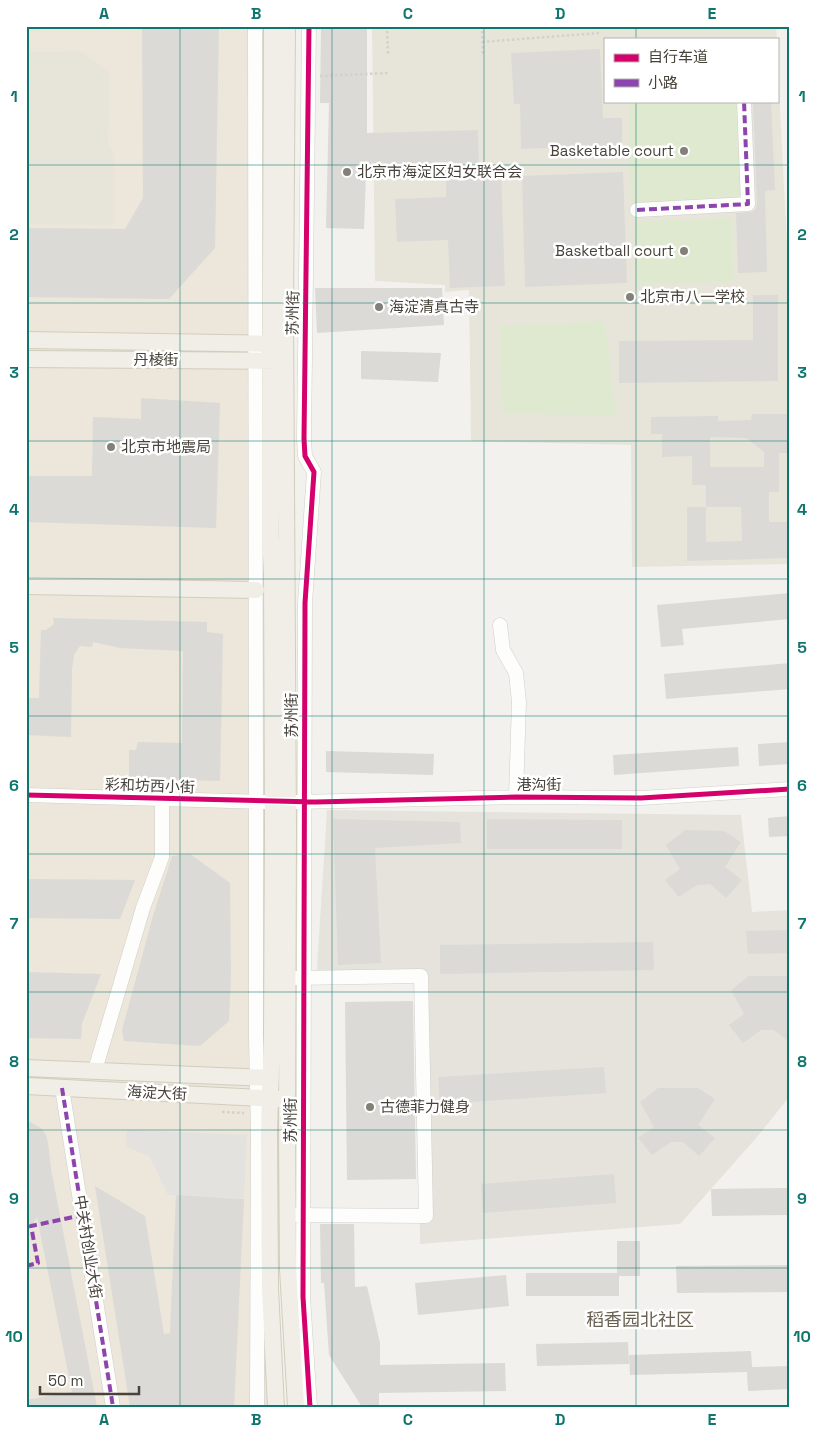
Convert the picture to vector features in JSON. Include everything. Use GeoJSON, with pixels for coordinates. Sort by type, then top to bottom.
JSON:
{"type":"FeatureCollection","features":[{"type":"Feature","properties":{"kind":"main road","name":"苏州街"},"geometry":{"type":"LineString","coordinates":[[272,26],[270,536],[287,978],[272,1078],[264,1098],[276,1407]]}},
{"type":"Feature","properties":{"kind":"main road","name":"苏州街"},"geometry":{"type":"LineString","coordinates":[[271,344],[288,26]]}},
{"type":"Feature","properties":{"kind":"main road","name":"丹棱街"},"geometry":{"type":"LineString","coordinates":[[26,340],[271,344]]}},
{"type":"Feature","properties":{"kind":"main road","name":"丹棱街"},"geometry":{"type":"LineString","coordinates":[[26,359],[271,361]]}},
{"type":"Feature","properties":{"kind":"main road"},"geometry":{"type":"LineString","coordinates":[[26,586],[256,590]]}},
{"type":"Feature","properties":{"kind":"main road","name":"苏州街"},"geometry":{"type":"LineString","coordinates":[[280,802],[272,1078],[287,1099],[295,1215],[288,1269],[296,1407]]}},
{"type":"Feature","properties":{"kind":"main road","name":"海淀大街"},"geometry":{"type":"LineString","coordinates":[[26,1068],[272,1078]]}},
{"type":"Feature","properties":{"kind":"main road","name":"海淀大街"},"geometry":{"type":"LineString","coordinates":[[26,1086],[287,1099]]}},
{"type":"Feature","properties":{"kind":"street","name":"苏州街"},"geometry":{"type":"LineString","coordinates":[[255,26],[271,344],[256,590],[256,801],[272,1078]]}},
{"type":"Feature","properties":{"kind":"street","name":"苏州街"},"geometry":{"type":"LineString","coordinates":[[309,26],[304,439],[305,456],[314,472],[305,603],[304,978],[295,1215],[303,1297],[310,1407]]}},
{"type":"Feature","properties":{"kind":"street"},"geometry":{"type":"LineString","coordinates":[[637,210],[748,204],[744,102]]}},
{"type":"Feature","properties":{"kind":"street"},"geometry":{"type":"LineString","coordinates":[[500,625],[503,650],[516,673],[519,702],[516,797]]}},
{"type":"Feature","properties":{"kind":"street","name":"港沟街"},"geometry":{"type":"LineString","coordinates":[[280,802],[516,797],[641,798],[790,788]]}},
{"type":"Feature","properties":{"kind":"street","name":"彩和坊西小街"},"geometry":{"type":"LineString","coordinates":[[26,795],[280,802]]}},
{"type":"Feature","properties":{"kind":"street"},"geometry":{"type":"LineString","coordinates":[[95,1070],[142,908],[162,857],[162,799]]}},
{"type":"Feature","properties":{"kind":"street"},"geometry":{"type":"LineString","coordinates":[[287,978],[421,976],[426,1216],[295,1215]]}},
{"type":"Feature","properties":{"kind":"street","name":"中关村创业大街"},"geometry":{"type":"LineString","coordinates":[[62,1088],[113,1407]]}},
{"type":"Feature","properties":{"kind":"street","name":"苏州街"},"geometry":{"type":"LineString","coordinates":[[257,1407],[264,1098]]}},
{"type":"Feature","properties":{"kind":"path"},"geometry":{"type":"LineString","coordinates":[[388,26],[388,55]]}},
{"type":"Feature","properties":{"kind":"path"},"geometry":{"type":"LineString","coordinates":[[482,26],[483,55]]}},
{"type":"Feature","properties":{"kind":"path"},"geometry":{"type":"LineString","coordinates":[[482,42],[599,33]]}},
{"type":"Feature","properties":{"kind":"path"},"geometry":{"type":"LineString","coordinates":[[308,77],[389,73]]}},
{"type":"Feature","properties":{"kind":"path"},"geometry":{"type":"LineString","coordinates":[[220,1112],[248,1114]]}},
{"type":"Feature","properties":{"kind":"shaded area"},"geometry":{"type":"Polygon","coordinates":[[[26,26],[272,26],[276,1407],[26,1407],[26,26]]]}},
{"type":"Feature","properties":{"kind":"shaded area"},"geometry":{"type":"Polygon","coordinates":[[[26,26],[40,26],[40,30],[28,31],[31,52],[81,51],[110,73],[108,142],[114,155],[114,225],[26,224],[26,26]]]}},
{"type":"Feature","properties":{"kind":"shaded area","name":"北京市八一学校"},"geometry":{"type":"Polygon","coordinates":[[[372,26],[776,26],[777,38],[604,38],[604,102],[778,102],[778,70],[790,302],[790,564],[632,567],[631,445],[471,441],[469,290],[445,292],[445,285],[375,281],[372,26]]]}},
{"type":"Feature","properties":{"kind":"shaded area"},"geometry":{"type":"Polygon","coordinates":[[[327,810],[741,815],[752,912],[790,910],[790,1096],[757,1137],[680,1224],[420,1244],[417,984],[316,984],[327,810]]]}},
{"type":"Feature","properties":{"kind":"shaded area"},"geometry":{"type":"Polygon","coordinates":[[[127,1130],[247,1135],[244,1198],[168,1195],[150,1157],[126,1146],[127,1130]]]}},
{"type":"Feature","properties":{"kind":"green space","name":"Basketable court"},"geometry":{"type":"Polygon","coordinates":[[[629,102],[737,102],[740,200],[631,203],[629,102]]]}},
{"type":"Feature","properties":{"kind":"green space","name":"Basketball court"},"geometry":{"type":"Polygon","coordinates":[[[732,218],[734,281],[636,285],[634,221],[732,218]]]}},
{"type":"Feature","properties":{"kind":"green space"},"geometry":{"type":"Polygon","coordinates":[[[605,321],[616,415],[503,414],[499,326],[605,321]]]}},
{"type":"Feature","properties":{"kind":"building"},"geometry":{"type":"Polygon","coordinates":[[[142,26],[219,26],[215,248],[169,299],[26,297],[26,228],[125,229],[143,198],[142,26]]]}},
{"type":"Feature","properties":{"kind":"building"},"geometry":{"type":"Polygon","coordinates":[[[321,26],[367,26],[367,133],[478,130],[479,171],[501,171],[505,286],[450,288],[448,240],[397,242],[395,199],[446,197],[446,172],[366,174],[364,229],[326,228],[329,103],[320,103],[321,26]]]}},
{"type":"Feature","properties":{"kind":"building"},"geometry":{"type":"Polygon","coordinates":[[[600,49],[603,118],[622,118],[622,145],[521,149],[520,104],[514,104],[511,53],[600,49]]]}},
{"type":"Feature","properties":{"kind":"building"},"geometry":{"type":"Polygon","coordinates":[[[753,102],[771,102],[775,190],[765,191],[767,272],[738,273],[736,213],[752,212],[756,209],[753,102]]]}},
{"type":"Feature","properties":{"kind":"building"},"geometry":{"type":"Polygon","coordinates":[[[623,172],[627,283],[525,287],[522,176],[623,172]]]}},
{"type":"Feature","properties":{"kind":"building","name":"海淀清真古寺"},"geometry":{"type":"Polygon","coordinates":[[[315,288],[442,288],[444,325],[317,333],[315,288]]]}},
{"type":"Feature","properties":{"kind":"building"},"geometry":{"type":"Polygon","coordinates":[[[753,295],[778,295],[778,381],[619,383],[619,341],[753,340],[753,295]]]}},
{"type":"Feature","properties":{"kind":"building"},"geometry":{"type":"Polygon","coordinates":[[[361,351],[441,353],[438,382],[361,379],[361,351]]]}},
{"type":"Feature","properties":{"kind":"building"},"geometry":{"type":"Polygon","coordinates":[[[141,398],[220,403],[216,528],[28,522],[29,476],[92,476],[93,417],[141,419],[141,398]]]}},
{"type":"Feature","properties":{"kind":"building"},"geometry":{"type":"Polygon","coordinates":[[[752,414],[789,414],[788,453],[779,453],[779,492],[769,492],[769,522],[790,522],[790,558],[687,561],[687,507],[706,507],[706,485],[692,485],[692,456],[662,457],[662,434],[651,434],[651,417],[718,416],[718,421],[751,420],[752,414]],[[710,437],[710,467],[764,467],[764,452],[746,438],[710,437]],[[706,507],[706,542],[742,541],[741,507],[706,507]]]}},
{"type":"Feature","properties":{"kind":"building"},"geometry":{"type":"Polygon","coordinates":[[[790,593],[790,619],[682,629],[684,645],[661,647],[657,605],[790,593]]]}},
{"type":"Feature","properties":{"kind":"building"},"geometry":{"type":"Polygon","coordinates":[[[53,618],[207,622],[207,632],[223,634],[220,781],[129,778],[129,750],[136,750],[138,742],[182,743],[183,651],[120,648],[93,642],[92,647],[80,646],[74,655],[72,670],[71,737],[26,735],[26,698],[39,698],[41,630],[46,630],[54,624],[53,618]]]}},
{"type":"Feature","properties":{"kind":"building"},"geometry":{"type":"Polygon","coordinates":[[[790,663],[790,689],[666,699],[664,674],[790,663]]]}},
{"type":"Feature","properties":{"kind":"building"},"geometry":{"type":"Polygon","coordinates":[[[790,742],[790,764],[759,766],[758,744],[790,742]]]}},
{"type":"Feature","properties":{"kind":"building"},"geometry":{"type":"Polygon","coordinates":[[[738,747],[739,766],[614,775],[613,755],[738,747]]]}},
{"type":"Feature","properties":{"kind":"building"},"geometry":{"type":"Polygon","coordinates":[[[326,751],[434,754],[433,775],[326,772],[326,751]]]}},
{"type":"Feature","properties":{"kind":"building"},"geometry":{"type":"Polygon","coordinates":[[[790,816],[790,836],[769,837],[768,818],[790,816]]]}},
{"type":"Feature","properties":{"kind":"building"},"geometry":{"type":"Polygon","coordinates":[[[333,819],[460,822],[461,843],[375,848],[381,963],[338,965],[333,819]]]}},
{"type":"Feature","properties":{"kind":"building"},"geometry":{"type":"Polygon","coordinates":[[[487,819],[622,820],[622,849],[487,849],[487,819]]]}},
{"type":"Feature","properties":{"kind":"building"},"geometry":{"type":"Polygon","coordinates":[[[685,830],[724,831],[741,842],[725,867],[742,880],[726,898],[710,884],[697,885],[679,897],[665,880],[680,869],[666,845],[685,830]]]}},
{"type":"Feature","properties":{"kind":"building"},"geometry":{"type":"Polygon","coordinates":[[[190,854],[230,883],[231,974],[229,1021],[200,1046],[124,1041],[122,1030],[153,916],[172,856],[190,854]]]}},
{"type":"Feature","properties":{"kind":"building"},"geometry":{"type":"Polygon","coordinates":[[[26,879],[135,880],[120,919],[26,918],[26,879]]]}},
{"type":"Feature","properties":{"kind":"building"},"geometry":{"type":"Polygon","coordinates":[[[790,930],[790,953],[748,954],[746,931],[790,930]]]}},
{"type":"Feature","properties":{"kind":"building"},"geometry":{"type":"Polygon","coordinates":[[[653,942],[654,970],[440,974],[440,945],[653,942]]]}},
{"type":"Feature","properties":{"kind":"building"},"geometry":{"type":"Polygon","coordinates":[[[26,972],[101,974],[82,1024],[81,1039],[26,1038],[26,972]]]}},
{"type":"Feature","properties":{"kind":"building"},"geometry":{"type":"Polygon","coordinates":[[[749,976],[790,976],[790,1043],[774,1030],[761,1030],[743,1043],[729,1025],[744,1014],[731,990],[749,976]]]}},
{"type":"Feature","properties":{"kind":"building"},"geometry":{"type":"Polygon","coordinates":[[[413,1001],[416,1179],[347,1180],[345,1002],[413,1001]]]}},
{"type":"Feature","properties":{"kind":"building"},"geometry":{"type":"Polygon","coordinates":[[[604,1067],[606,1093],[440,1104],[438,1077],[604,1067]]]}},
{"type":"Feature","properties":{"kind":"building"},"geometry":{"type":"Polygon","coordinates":[[[658,1088],[698,1088],[715,1099],[698,1125],[715,1138],[699,1156],[683,1142],[671,1142],[652,1155],[638,1138],[654,1127],[640,1102],[658,1088]]]}},
{"type":"Feature","properties":{"kind":"building"},"geometry":{"type":"Polygon","coordinates":[[[26,1120],[41,1128],[46,1135],[48,1143],[51,1169],[97,1407],[26,1407],[26,1400],[72,1392],[37,1217],[26,1235],[26,1120]]]}},
{"type":"Feature","properties":{"kind":"building"},"geometry":{"type":"Polygon","coordinates":[[[614,1174],[616,1203],[483,1213],[481,1184],[614,1174]]]}},
{"type":"Feature","properties":{"kind":"building"},"geometry":{"type":"Polygon","coordinates":[[[95,1186],[145,1216],[164,1334],[170,1333],[176,1195],[244,1199],[234,1407],[130,1407],[95,1186]]]}},
{"type":"Feature","properties":{"kind":"building"},"geometry":{"type":"Polygon","coordinates":[[[790,1188],[790,1215],[712,1216],[711,1189],[790,1188]]]}},
{"type":"Feature","properties":{"kind":"building"},"geometry":{"type":"Polygon","coordinates":[[[320,1224],[354,1224],[355,1287],[367,1286],[380,1343],[380,1365],[505,1363],[506,1391],[379,1393],[379,1407],[362,1407],[329,1355],[324,1283],[321,1283],[320,1224]]]}},
{"type":"Feature","properties":{"kind":"building"},"geometry":{"type":"Polygon","coordinates":[[[617,1241],[640,1241],[640,1276],[619,1276],[619,1296],[526,1296],[526,1273],[617,1273],[617,1241]]]}},
{"type":"Feature","properties":{"kind":"building"},"geometry":{"type":"Polygon","coordinates":[[[790,1265],[790,1292],[677,1293],[676,1266],[790,1265]]]}},
{"type":"Feature","properties":{"kind":"building"},"geometry":{"type":"Polygon","coordinates":[[[506,1275],[509,1306],[418,1315],[415,1283],[506,1275]]]}},
{"type":"Feature","properties":{"kind":"building"},"geometry":{"type":"Polygon","coordinates":[[[628,1342],[629,1364],[537,1366],[536,1344],[628,1342]]]}},
{"type":"Feature","properties":{"kind":"building"},"geometry":{"type":"Polygon","coordinates":[[[751,1351],[752,1367],[790,1366],[790,1389],[748,1391],[747,1372],[630,1375],[629,1355],[751,1351]]]}},
{"type":"Feature","properties":{"kind":"marked path"},"geometry":{"type":"LineString","coordinates":[[637,210],[748,204],[744,102]]}},
{"type":"Feature","properties":{"kind":"marked path"},"geometry":{"type":"LineString","coordinates":[[62,1088],[113,1407]]}},
{"type":"Feature","properties":{"kind":"marked path"},"geometry":{"type":"LineString","coordinates":[[26,1266],[38,1263],[31,1226],[83,1215]]}},
{"type":"Feature","properties":{"kind":"cycle path"},"geometry":{"type":"LineString","coordinates":[[309,26],[304,439],[305,456],[314,472],[305,603],[303,1297],[310,1407]]}},
{"type":"Feature","properties":{"kind":"cycle path"},"geometry":{"type":"LineString","coordinates":[[26,795],[316,802],[516,797],[641,798],[790,789]]}},
{"type":"Feature","properties":{"kind":"place","name":"Basketable court"},"geometry":{"type":"Point","coordinates":[684,151]}},
{"type":"Feature","properties":{"kind":"place","name":"北京市海淀区妇女联合会"},"geometry":{"type":"Point","coordinates":[347,172]}},
{"type":"Feature","properties":{"kind":"place","name":"Basketball court"},"geometry":{"type":"Point","coordinates":[684,251]}},
{"type":"Feature","properties":{"kind":"place","name":"北京市八一学校"},"geometry":{"type":"Point","coordinates":[630,297]}},
{"type":"Feature","properties":{"kind":"place","name":"海淀清真古寺"},"geometry":{"type":"Point","coordinates":[379,307]}},
{"type":"Feature","properties":{"kind":"place","name":"北京市地震局"},"geometry":{"type":"Point","coordinates":[111,447]}},
{"type":"Feature","properties":{"kind":"place","name":"古德菲力健身"},"geometry":{"type":"Point","coordinates":[370,1107]}},
{"type":"Feature","properties":{"kind":"district","name":"稻香园北社区"},"geometry":{"type":"Point","coordinates":[640,1320]}}]}
